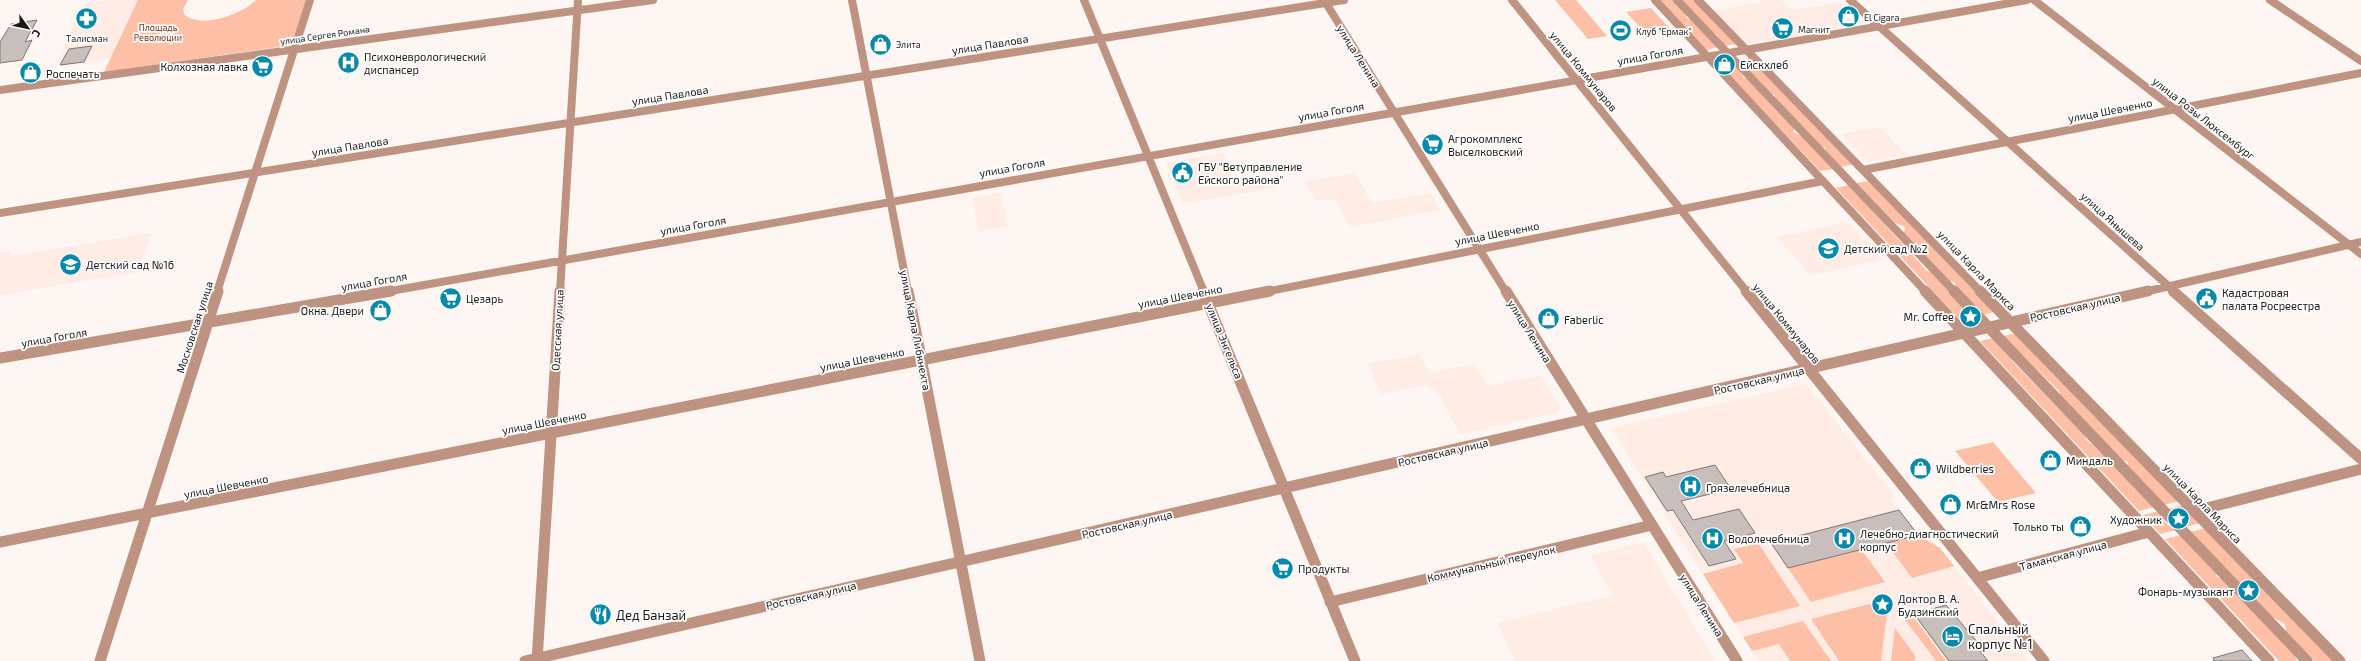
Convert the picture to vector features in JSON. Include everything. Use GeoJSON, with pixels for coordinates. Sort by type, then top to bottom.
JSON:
{"type":"FeatureCollection","features":[{"type":"Feature","properties":{"kind":"street","name":"Московская улица"},"geometry":{"type":"LineString","coordinates":[[100,661],[310,0]]}},
{"type":"Feature","properties":{"kind":"street","name":"Одесская улица"},"geometry":{"type":"LineString","coordinates":[[533,660],[551,433],[578,0]]}},
{"type":"Feature","properties":{"kind":"street","name":"улица Сергея Романа"},"geometry":{"type":"LineString","coordinates":[[0,90],[653,0]]}},
{"type":"Feature","properties":{"kind":"street","name":"улица Карла Либкнехта"},"geometry":{"type":"LineString","coordinates":[[852,0],[980,661]]}},
{"type":"Feature","properties":{"kind":"street","name":"улица Энгельса"},"geometry":{"type":"LineString","coordinates":[[1084,0],[1355,661]]}},
{"type":"Feature","properties":{"kind":"street","name":"улица Павлова"},"geometry":{"type":"LineString","coordinates":[[0,213],[1325,1],[1344,0]]}},
{"type":"Feature","properties":{"kind":"street","name":"улица Коммунаров"},"geometry":{"type":"LineString","coordinates":[[1512,0],[2044,661]]}},
{"type":"Feature","properties":{"kind":"street"},"geometry":{"type":"LineString","coordinates":[[1655,0],[2269,661]]}},
{"type":"Feature","properties":{"kind":"street"},"geometry":{"type":"LineString","coordinates":[[1677,0],[2307,661]]}},
{"type":"Feature","properties":{"kind":"street","name":"улица Карла Маркса"},"geometry":{"type":"LineString","coordinates":[[1698,0],[2340,661]]}},
{"type":"Feature","properties":{"kind":"street","name":"улица Янышева"},"geometry":{"type":"LineString","coordinates":[[1850,0],[2361,459]]}},
{"type":"Feature","properties":{"kind":"street","name":"улица Гоголя"},"geometry":{"type":"LineString","coordinates":[[0,358],[562,261],[891,201],[2027,0]]}},
{"type":"Feature","properties":{"kind":"street","name":"улица Розы Люксембург"},"geometry":{"type":"LineString","coordinates":[[2034,0],[2361,254]]}},
{"type":"Feature","properties":{"kind":"street"},"geometry":{"type":"LineString","coordinates":[[2270,0],[2361,61]]}},
{"type":"Feature","properties":{"kind":"street","name":"улица Ленина"},"geometry":{"type":"LineString","coordinates":[[1325,1],[1737,661]]}},
{"type":"Feature","properties":{"kind":"street","name":"улица Шевченко"},"geometry":{"type":"LineString","coordinates":[[1863,170],[2361,73]]}},
{"type":"Feature","properties":{"kind":"street","name":"улица Шевченко"},"geometry":{"type":"LineString","coordinates":[[0,542],[1823,180]]}},
{"type":"Feature","properties":{"kind":"street","name":"Ростовская улица"},"geometry":{"type":"LineString","coordinates":[[533,660],[2361,242]]}},
{"type":"Feature","properties":{"kind":"street"},"geometry":{"type":"LineString","coordinates":[[2195,511],[2361,469]]}},
{"type":"Feature","properties":{"kind":"street","name":"Коммунальный переулок"},"geometry":{"type":"LineString","coordinates":[[1330,602],[1652,525]]}},
{"type":"Feature","properties":{"kind":"street","name":"Таманская улица"},"geometry":{"type":"LineString","coordinates":[[1977,578],[2149,532]]}},
{"type":"Feature","properties":{"kind":"shaded area"},"geometry":{"type":"Polygon","coordinates":[[[108,0],[138,0],[111,58],[60,65],[62,61],[57,62],[64,50],[62,48],[86,3],[108,0]]]}},
{"type":"Feature","properties":{"kind":"shaded area"},"geometry":{"type":"Polygon","coordinates":[[[1762,0],[1781,0],[1792,10],[1839,2],[1863,23],[1746,44],[1713,11],[1761,2],[1762,0]]]}},
{"type":"Feature","properties":{"kind":"shaded area"},"geometry":{"type":"Polygon","coordinates":[[[1878,127],[1907,155],[1869,162],[1841,134],[1878,127]]]}},
{"type":"Feature","properties":{"kind":"shaded area"},"geometry":{"type":"Polygon","coordinates":[[[1223,153],[1237,185],[1271,179],[1275,188],[1183,204],[1166,163],[1223,153]]]}},
{"type":"Feature","properties":{"kind":"shaded area"},"geometry":{"type":"Polygon","coordinates":[[[1355,173],[1372,203],[1430,193],[1440,210],[1350,227],[1336,201],[1326,199],[1315,201],[1305,182],[1355,173]]]}},
{"type":"Feature","properties":{"kind":"shaded area"},"geometry":{"type":"Polygon","coordinates":[[[1000,193],[1008,226],[980,231],[972,198],[1000,193]]]}},
{"type":"Feature","properties":{"kind":"shaded area","name":"Детский сад №2"},"geometry":{"type":"Polygon","coordinates":[[[1848,222],[1882,260],[1810,275],[1777,237],[1848,222]]]}},
{"type":"Feature","properties":{"kind":"shaded area","name":"Детский сад №16"},"geometry":{"type":"Polygon","coordinates":[[[152,233],[137,272],[0,295],[0,253],[12,251],[10,256],[152,233]]]}},
{"type":"Feature","properties":{"kind":"shaded area"},"geometry":{"type":"Polygon","coordinates":[[[1419,354],[1429,373],[1475,364],[1487,386],[1541,375],[1560,407],[1557,413],[1460,434],[1440,395],[1427,385],[1382,394],[1368,364],[1419,354]]]}},
{"type":"Feature","properties":{"kind":"shaded area"},"geometry":{"type":"Polygon","coordinates":[[[1806,384],[1895,496],[1889,498],[1918,535],[1940,548],[2029,661],[1758,661],[1611,428],[1806,384]]]}},
{"type":"Feature","properties":{"kind":"shaded area"},"geometry":{"type":"Polygon","coordinates":[[[1644,542],[1715,661],[1515,661],[1497,623],[1613,595],[1590,555],[1644,542]]]}},
{"type":"Feature","properties":{"kind":"green space","name":"Площадь Революции"},"geometry":{"type":"Polygon","coordinates":[[[138,0],[188,0],[183,9],[184,14],[191,19],[200,21],[232,15],[256,0],[306,0],[292,45],[104,72],[138,0]]]}},
{"type":"Feature","properties":{"kind":"green space"},"geometry":{"type":"Polygon","coordinates":[[[1555,0],[1576,0],[1607,36],[1588,39],[1555,0]]]}},
{"type":"Feature","properties":{"kind":"green space"},"geometry":{"type":"Polygon","coordinates":[[[1660,0],[1673,0],[1686,15],[1686,18],[1693,21],[1718,47],[1706,50],[1660,0]]]}},
{"type":"Feature","properties":{"kind":"green space"},"geometry":{"type":"Polygon","coordinates":[[[1681,0],[1694,0],[1737,44],[1725,46],[1717,37],[1718,35],[1714,34],[1681,0]]]}},
{"type":"Feature","properties":{"kind":"green space"},"geometry":{"type":"Polygon","coordinates":[[[1651,8],[1671,30],[1646,34],[1626,12],[1651,8]]]}},
{"type":"Feature","properties":{"kind":"green space"},"geometry":{"type":"Polygon","coordinates":[[[1751,58],[1854,164],[1841,167],[1825,151],[1826,148],[1822,147],[1774,97],[1775,95],[1771,94],[1739,60],[1751,58]]]}},
{"type":"Feature","properties":{"kind":"green space"},"geometry":{"type":"Polygon","coordinates":[[[1734,64],[1744,78],[1748,79],[1795,128],[1793,132],[1802,136],[1833,169],[1820,171],[1722,67],[1734,64]]]}},
{"type":"Feature","properties":{"kind":"green space"},"geometry":{"type":"Polygon","coordinates":[[[1869,181],[1996,311],[1983,315],[1955,286],[1955,283],[1950,281],[1903,232],[1905,230],[1904,226],[1895,223],[1857,183],[1869,181]]]}},
{"type":"Feature","properties":{"kind":"green space"},"geometry":{"type":"Polygon","coordinates":[[[1849,185],[1927,271],[1932,272],[1971,314],[1968,315],[1971,318],[1960,320],[1836,188],[1849,185]]]}},
{"type":"Feature","properties":{"kind":"green space"},"geometry":{"type":"Polygon","coordinates":[[[2016,333],[2179,501],[2164,505],[2128,466],[2128,462],[2122,460],[2060,395],[2060,392],[2003,336],[2016,333]]]}},
{"type":"Feature","properties":{"kind":"green space"},"geometry":{"type":"Polygon","coordinates":[[[1994,338],[2015,364],[2085,436],[2087,441],[2094,446],[2155,507],[2139,511],[1980,341],[1994,338]]]}},
{"type":"Feature","properties":{"kind":"green space"},"geometry":{"type":"Polygon","coordinates":[[[1993,442],[2036,493],[1998,502],[1955,451],[1993,442]]]}},
{"type":"Feature","properties":{"kind":"green space"},"geometry":{"type":"Polygon","coordinates":[[[2183,505],[2201,523],[2185,527],[2181,522],[2181,517],[2168,509],[2183,505]]]}},
{"type":"Feature","properties":{"kind":"green space"},"geometry":{"type":"Polygon","coordinates":[[[2159,511],[2163,521],[2176,530],[2160,534],[2143,515],[2159,511]]]}},
{"type":"Feature","properties":{"kind":"green space"},"geometry":{"type":"Polygon","coordinates":[[[2206,528],[2334,661],[2314,661],[2286,632],[2285,624],[2272,617],[2190,532],[2206,528]]]}},
{"type":"Feature","properties":{"kind":"green space"},"geometry":{"type":"Polygon","coordinates":[[[1918,535],[1940,548],[1954,566],[1912,578],[1886,543],[1918,535]]]}},
{"type":"Feature","properties":{"kind":"green space"},"geometry":{"type":"Polygon","coordinates":[[[2181,535],[2216,573],[2216,576],[2222,579],[2295,656],[2297,661],[2279,661],[2165,539],[2181,535]]]}},
{"type":"Feature","properties":{"kind":"green space"},"geometry":{"type":"Polygon","coordinates":[[[1758,543],[1800,606],[1734,623],[1703,574],[1743,563],[1734,549],[1758,543]]]}},
{"type":"Feature","properties":{"kind":"green space"},"geometry":{"type":"Polygon","coordinates":[[[1861,549],[1885,582],[1811,602],[1788,568],[1861,549]]]}},
{"type":"Feature","properties":{"kind":"green space"},"geometry":{"type":"Polygon","coordinates":[[[1889,599],[1881,661],[1839,661],[1811,619],[1889,599]]]}},
{"type":"Feature","properties":{"kind":"green space"},"geometry":{"type":"Polygon","coordinates":[[[1912,615],[1946,661],[1936,661],[1903,617],[1912,615]]]}},
{"type":"Feature","properties":{"kind":"green space"},"geometry":{"type":"Polygon","coordinates":[[[1803,621],[1831,661],[1790,661],[1779,644],[1752,651],[1743,637],[1803,621]]]}},
{"type":"Feature","properties":{"kind":"green space"},"geometry":{"type":"Polygon","coordinates":[[[1895,628],[1916,657],[1914,661],[1891,661],[1895,628]]]}},
{"type":"Feature","properties":{"kind":"building"},"geometry":{"type":"Polygon","coordinates":[[[37,20],[25,42],[32,40],[22,60],[0,63],[0,42],[11,24],[37,20]]]}},
{"type":"Feature","properties":{"kind":"building"},"geometry":{"type":"Polygon","coordinates":[[[92,46],[84,62],[60,65],[69,49],[92,46]]]}},
{"type":"Feature","properties":{"kind":"building"},"geometry":{"type":"Polygon","coordinates":[[[1715,465],[1731,489],[1681,501],[1693,520],[1739,509],[1755,533],[1724,541],[1736,559],[1709,566],[1673,510],[1667,511],[1645,477],[1663,472],[1666,477],[1715,465]]]}},
{"type":"Feature","properties":{"kind":"building","name":"Лечебно-диагностический корпус"},"geometry":{"type":"Polygon","coordinates":[[[1899,510],[1918,535],[1788,568],[1771,543],[1899,510]]]}},
{"type":"Feature","properties":{"kind":"building","name":"Спальный корпус №1"},"geometry":{"type":"Polygon","coordinates":[[[1946,605],[1984,650],[1980,651],[1988,661],[1949,661],[1914,614],[1946,605]]]}},
{"type":"Feature","properties":{"kind":"building"},"geometry":{"type":"Polygon","coordinates":[[[2242,650],[2252,661],[2214,661],[2213,658],[2242,650]]]}},
{"type":"Feature","properties":{"kind":"place","name":"El Cigara"},"geometry":{"type":"Point","coordinates":[1849,17]}},
{"type":"Feature","properties":{"kind":"place","name":"Талисман"},"geometry":{"type":"Point","coordinates":[87,19]}},
{"type":"Feature","properties":{"kind":"place","name":"Магнит"},"geometry":{"type":"Point","coordinates":[1782,29]}},
{"type":"Feature","properties":{"kind":"place","name":"Клуб \"Ермак\""},"geometry":{"type":"Point","coordinates":[1621,31]}},
{"type":"Feature","properties":{"kind":"place","name":"Элита"},"geometry":{"type":"Point","coordinates":[880,44]}},
{"type":"Feature","properties":{"kind":"place","name":"Психоневрологический диспансер"},"geometry":{"type":"Point","coordinates":[348,62]}},
{"type":"Feature","properties":{"kind":"place","name":"Ейскхлеб"},"geometry":{"type":"Point","coordinates":[1725,64]}},
{"type":"Feature","properties":{"kind":"place","name":"Колхозная лавка"},"geometry":{"type":"Point","coordinates":[263,66]}},
{"type":"Feature","properties":{"kind":"place","name":"Роспечать"},"geometry":{"type":"Point","coordinates":[31,73]}},
{"type":"Feature","properties":{"kind":"place","name":"Агрокомплекс Выселковский"},"geometry":{"type":"Point","coordinates":[1433,144]}},
{"type":"Feature","properties":{"kind":"place","name":"ГБУ \"Ветуправление Ейского района\""},"geometry":{"type":"Point","coordinates":[1182,172]}},
{"type":"Feature","properties":{"kind":"place","name":"Детский сад №2"},"geometry":{"type":"Point","coordinates":[1829,248]}},
{"type":"Feature","properties":{"kind":"place","name":"Детский сад №16"},"geometry":{"type":"Point","coordinates":[70,264]}},
{"type":"Feature","properties":{"kind":"place","name":"Цезарь"},"geometry":{"type":"Point","coordinates":[451,298]}},
{"type":"Feature","properties":{"kind":"place","name":"Кадастровая палата Росреестра"},"geometry":{"type":"Point","coordinates":[2206,298]}},
{"type":"Feature","properties":{"kind":"place","name":"Окна. Двери"},"geometry":{"type":"Point","coordinates":[380,310]}},
{"type":"Feature","properties":{"kind":"place","name":"Mr. Coffee"},"geometry":{"type":"Point","coordinates":[1970,316]}},
{"type":"Feature","properties":{"kind":"place","name":"Faberlic"},"geometry":{"type":"Point","coordinates":[1548,319]}},
{"type":"Feature","properties":{"kind":"place","name":"Миндаль"},"geometry":{"type":"Point","coordinates":[2051,460]}},
{"type":"Feature","properties":{"kind":"place","name":"Wildberries"},"geometry":{"type":"Point","coordinates":[1921,468]}},
{"type":"Feature","properties":{"kind":"place","name":"Грязелечебница"},"geometry":{"type":"Point","coordinates":[1691,487]}},
{"type":"Feature","properties":{"kind":"place","name":"Mr&Mrs Rose"},"geometry":{"type":"Point","coordinates":[1950,504]}},
{"type":"Feature","properties":{"kind":"place","name":"Художник"},"geometry":{"type":"Point","coordinates":[2178,519]}},
{"type":"Feature","properties":{"kind":"place","name":"Только ты"},"geometry":{"type":"Point","coordinates":[2080,526]}},
{"type":"Feature","properties":{"kind":"place","name":"Водолечебница"},"geometry":{"type":"Point","coordinates":[1713,538]}},
{"type":"Feature","properties":{"kind":"place","name":"Лечебно-диагностический корпус"},"geometry":{"type":"Point","coordinates":[1844,539]}},
{"type":"Feature","properties":{"kind":"place","name":"Продукты"},"geometry":{"type":"Point","coordinates":[1282,568]}},
{"type":"Feature","properties":{"kind":"place","name":"Фонарь-музыкант"},"geometry":{"type":"Point","coordinates":[2249,591]}},
{"type":"Feature","properties":{"kind":"place","name":"Доктор В. А. Будзинский"},"geometry":{"type":"Point","coordinates":[1883,604]}},
{"type":"Feature","properties":{"kind":"place","name":"Дед Банзай"},"geometry":{"type":"Point","coordinates":[601,615]}},
{"type":"Feature","properties":{"kind":"place","name":"Спальный корпус №1"},"geometry":{"type":"Point","coordinates":[1952,636]}}]}
